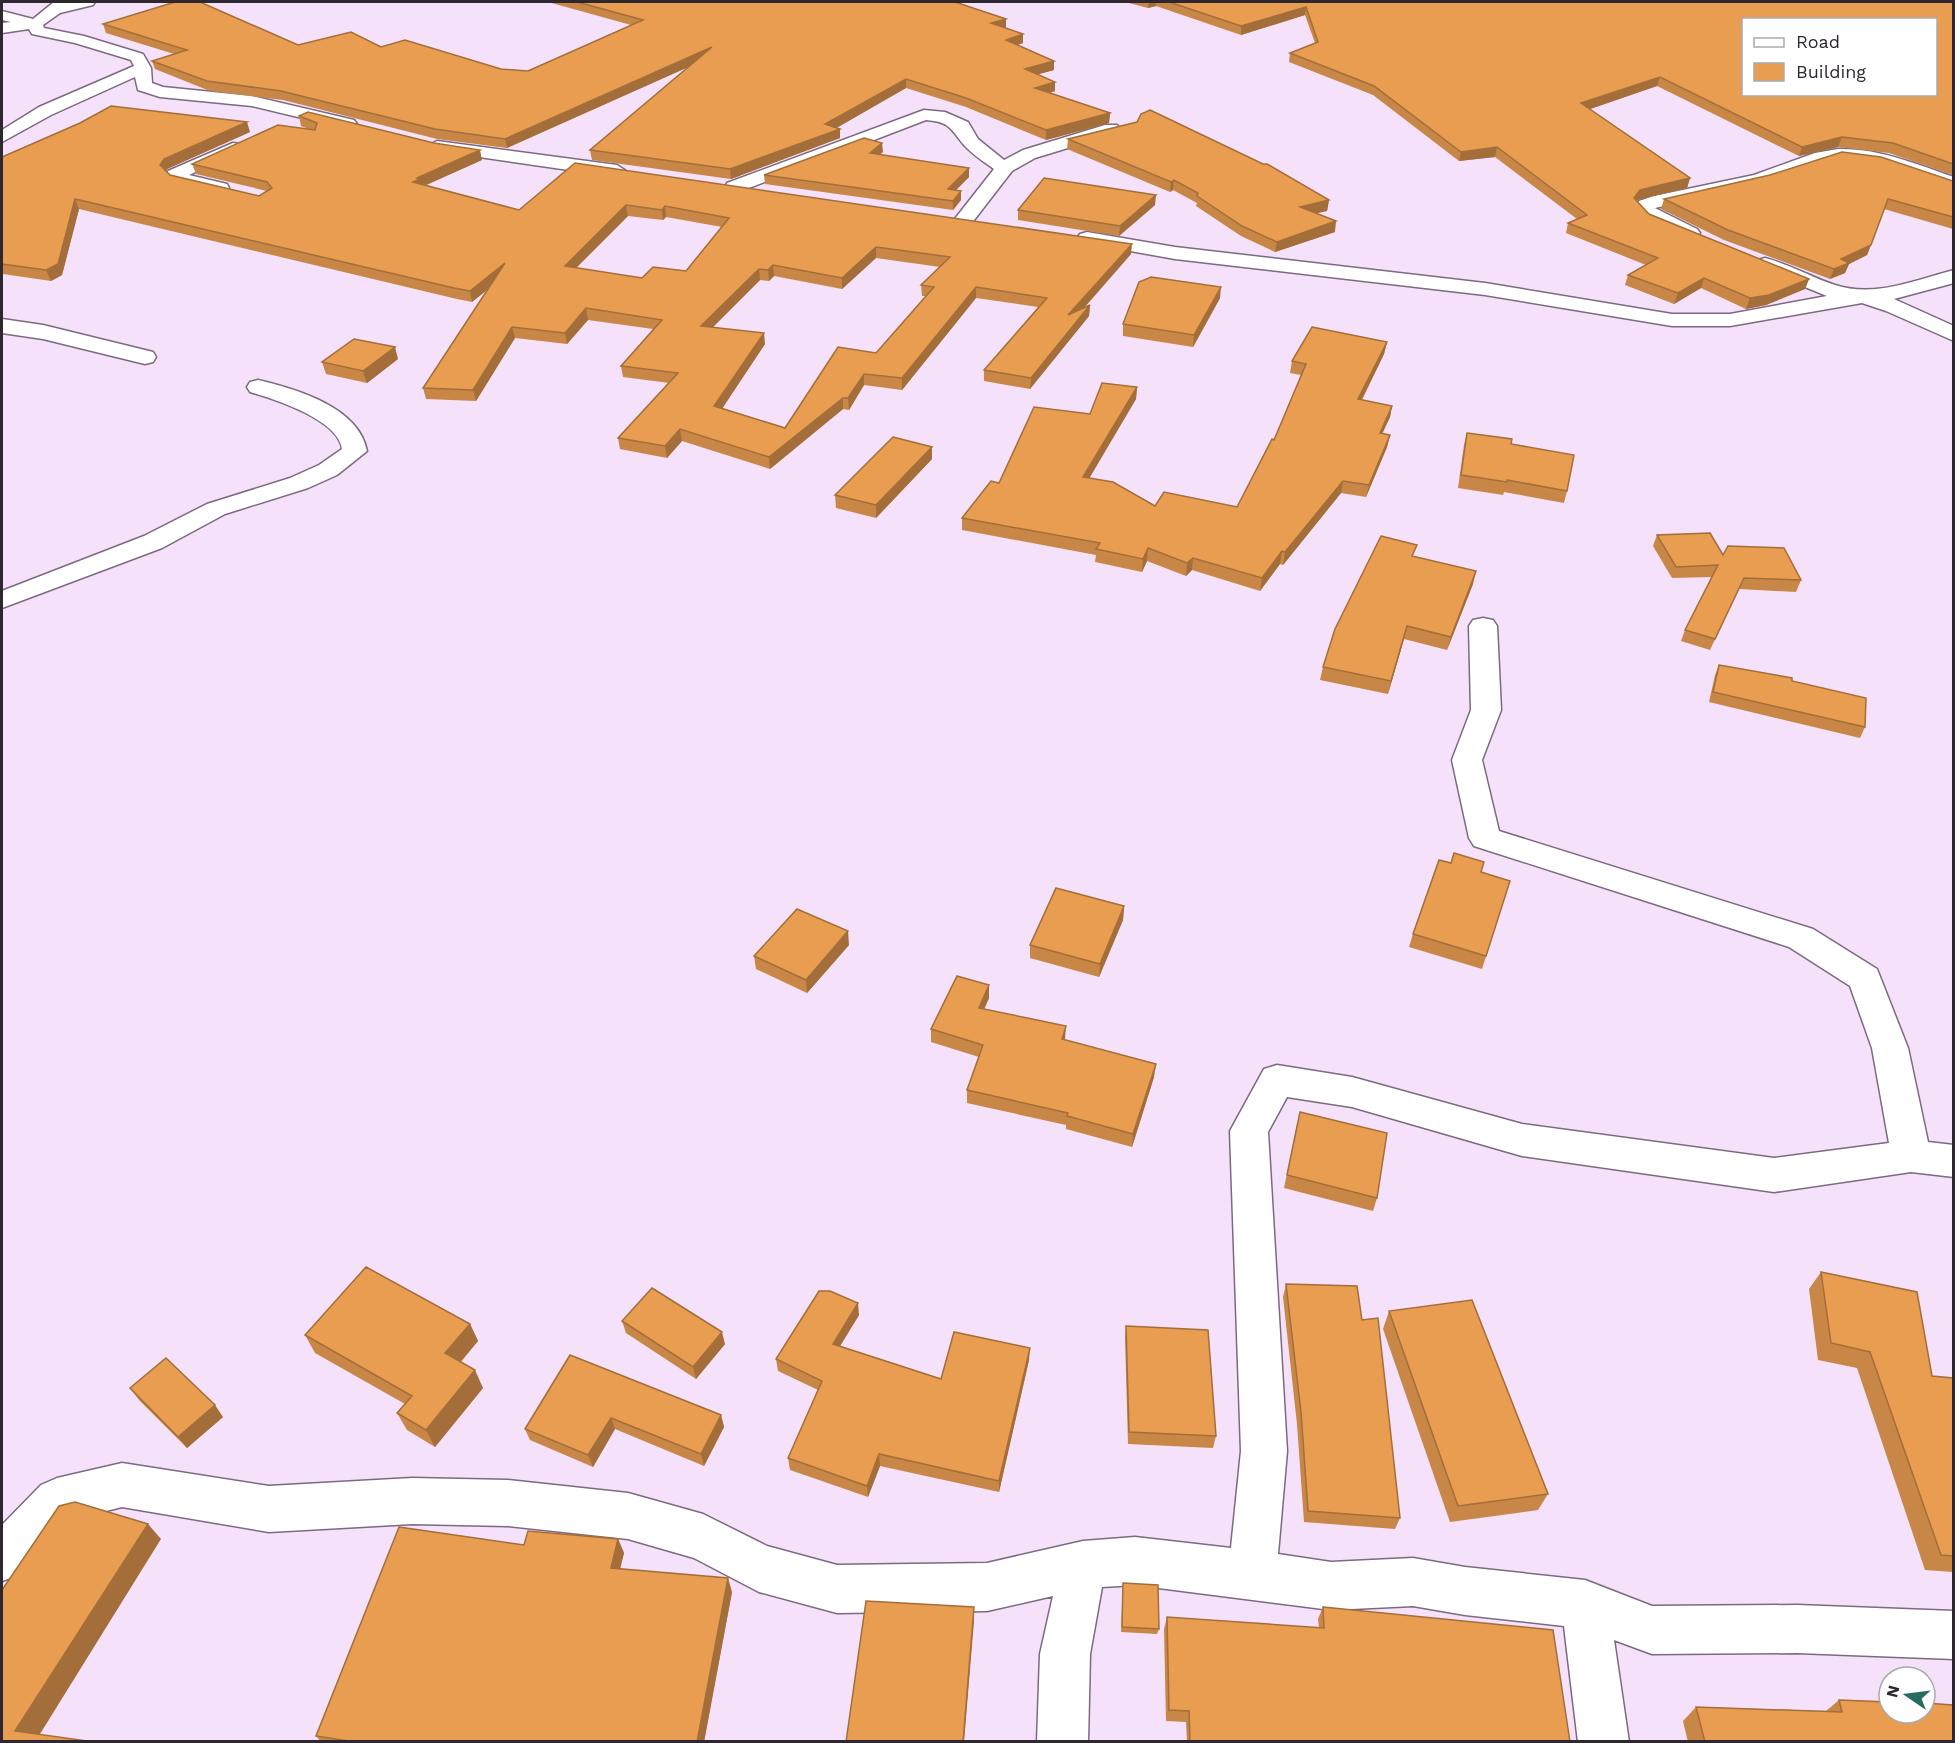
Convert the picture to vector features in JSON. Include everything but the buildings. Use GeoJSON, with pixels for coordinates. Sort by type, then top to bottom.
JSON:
{"type":"FeatureCollection","features":[{"type":"Feature","properties":{"kind":"street"},"geometry":{"type":"LineString","coordinates":[[2,28],[35,24],[58,6],[88,2]]}},
{"type":"Feature","properties":{"kind":"street"},"geometry":{"type":"LineString","coordinates":[[2,15],[35,24]]}},
{"type":"Feature","properties":{"kind":"street"},"geometry":{"type":"LineString","coordinates":[[35,24],[38,31],[45,34],[78,39],[137,57],[143,68],[144,86],[160,92],[252,101],[369,130]]}},
{"type":"Feature","properties":{"kind":"street"},"geometry":{"type":"LineString","coordinates":[[2,137],[45,111],[143,68]]}},
{"type":"Feature","properties":{"kind":"street"},"geometry":{"type":"LineString","coordinates":[[278,128],[308,114]]}},
{"type":"Feature","properties":{"kind":"street"},"geometry":{"type":"LineString","coordinates":[[776,193],[724,185],[924,115],[939,116],[962,126],[971,142],[1003,168]]}},
{"type":"Feature","properties":{"kind":"street"},"geometry":{"type":"LineString","coordinates":[[1003,168],[1029,154],[1057,144],[1130,125]]}},
{"type":"Feature","properties":{"kind":"street"},"geometry":{"type":"LineString","coordinates":[[414,140],[631,173]]}},
{"type":"Feature","properties":{"kind":"street"},"geometry":{"type":"LineString","coordinates":[[242,193],[181,179],[175,175],[247,142]]}},
{"type":"Feature","properties":{"kind":"street"},"geometry":{"type":"LineString","coordinates":[[1705,240],[1655,218],[1643,208],[1646,204],[1660,200],[1772,175],[1817,158],[1838,154],[1857,155],[1899,165],[1953,184]]}},
{"type":"Feature","properties":{"kind":"street"},"geometry":{"type":"LineString","coordinates":[[987,223],[955,219],[1002,174],[1003,168]]}},
{"type":"Feature","properties":{"kind":"street"},"geometry":{"type":"LineString","coordinates":[[1066,235],[1176,253],[1485,289],[1672,320],[1730,320],[1890,294],[1953,276]]}},
{"type":"Feature","properties":{"kind":"street"},"geometry":{"type":"LineString","coordinates":[[1748,257],[1832,291],[1894,306],[1953,335]]}},
{"type":"Feature","properties":{"kind":"street"},"geometry":{"type":"LineString","coordinates":[[2,326],[43,332],[145,357]]}},
{"type":"Feature","properties":{"kind":"street"},"geometry":{"type":"LineString","coordinates":[[2,600],[153,542],[216,509],[299,483],[328,470],[355,451],[352,438],[334,421],[272,390],[258,387]]}},
{"type":"Feature","properties":{"kind":"street"},"geometry":{"type":"LineString","coordinates":[[1483,626],[1486,710],[1467,760],[1485,838],[1801,938],[1865,978],[1890,1048],[1911,1156]]}},
{"type":"Feature","properties":{"kind":"street"},"geometry":{"type":"LineString","coordinates":[[1252,1574],[1264,1451],[1250,1131],[1277,1080],[1352,1092],[1522,1140],[1774,1175],[1911,1156],[1953,1161]]}},
{"type":"Feature","properties":{"kind":"street"},"geometry":{"type":"LineString","coordinates":[[2,1558],[57,1502],[122,1485],[269,1509],[412,1501],[508,1503],[628,1516],[703,1537],[759,1568],[837,1589],[987,1587],[1083,1565],[1136,1561],[1252,1574],[1331,1586],[1413,1582],[1465,1591],[1585,1604],[1652,1630],[1797,1629],[1953,1635]]}},
{"type":"Feature","properties":{"kind":"street"},"geometry":{"type":"LineString","coordinates":[[1062,1742],[1065,1654],[1083,1565]]}},
{"type":"Feature","properties":{"kind":"street"},"geometry":{"type":"LineString","coordinates":[[1585,1604],[1604,1742]]}}]}
